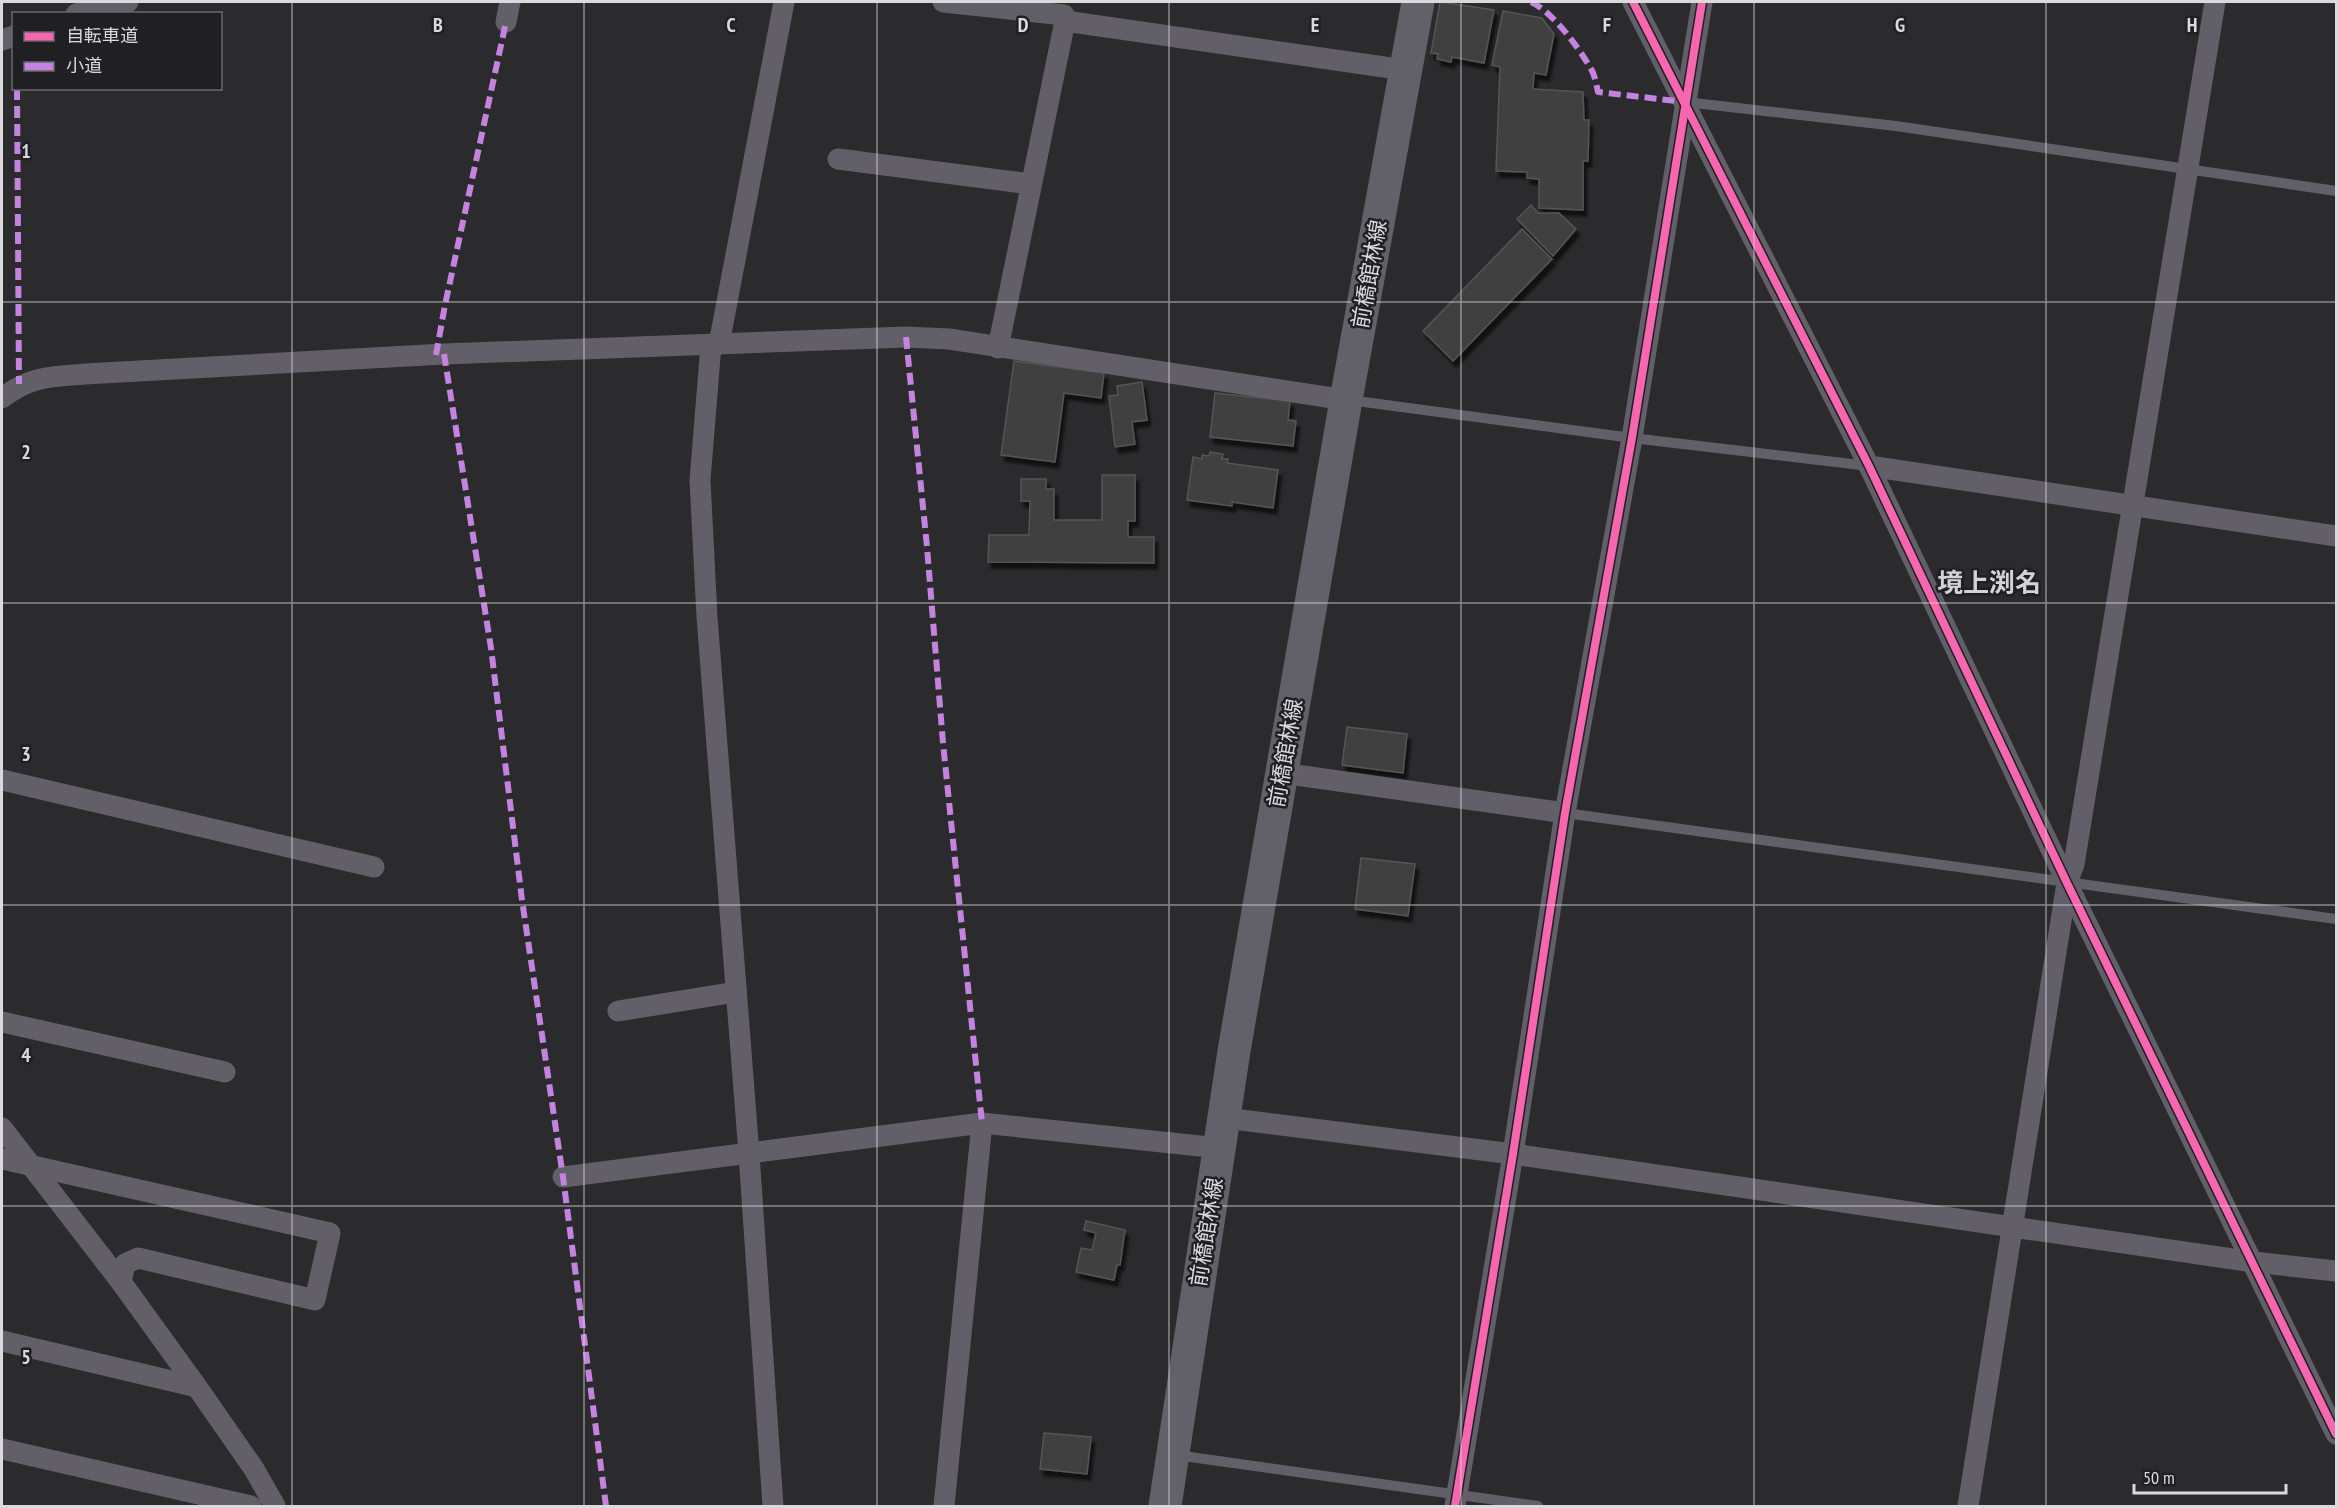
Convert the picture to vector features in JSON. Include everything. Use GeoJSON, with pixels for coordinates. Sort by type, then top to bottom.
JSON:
{"type":"FeatureCollection","features":[{"type":"Feature","properties":{"kind":"main road","name":"前橋館林線"},"geometry":{"type":"LineString","coordinates":[[1165,1506],[1222,1133],[1282,773],[1418,2]]}},
{"type":"Feature","properties":{"kind":"street"},"geometry":{"type":"LineString","coordinates":[[88,7],[128,2]]}},
{"type":"Feature","properties":{"kind":"street"},"geometry":{"type":"LineString","coordinates":[[773,1506],[749,1154],[707,617],[700,480],[715,345],[784,2]]}},
{"type":"Feature","properties":{"kind":"street"},"geometry":{"type":"LineString","coordinates":[[943,2],[1065,12],[1405,70]]}},
{"type":"Feature","properties":{"kind":"street"},"geometry":{"type":"LineString","coordinates":[[1634,2],[1869,466],[2067,884],[2337,1434]]}},
{"type":"Feature","properties":{"kind":"street"},"geometry":{"type":"LineString","coordinates":[[1456,1501],[1513,1154],[1565,813],[1632,438],[1702,2]]}},
{"type":"Feature","properties":{"kind":"street"},"geometry":{"type":"LineString","coordinates":[[1968,1506],[2067,884],[2074,864],[2215,2]]}},
{"type":"Feature","properties":{"kind":"street"},"geometry":{"type":"LineString","coordinates":[[998,348],[1065,12]]}},
{"type":"Feature","properties":{"kind":"street"},"geometry":{"type":"LineString","coordinates":[[838,159],[1031,184]]}},
{"type":"Feature","properties":{"kind":"street"},"geometry":{"type":"LineString","coordinates":[[2,398],[19,384],[41,378],[85,374],[444,354],[906,337],[949,339],[1346,400]]}},
{"type":"Feature","properties":{"kind":"street"},"geometry":{"type":"LineString","coordinates":[[1869,466],[2337,536]]}},
{"type":"Feature","properties":{"kind":"street"},"geometry":{"type":"LineString","coordinates":[[1282,773],[1565,813]]}},
{"type":"Feature","properties":{"kind":"street"},"geometry":{"type":"LineString","coordinates":[[2,780],[374,867]]}},
{"type":"Feature","properties":{"kind":"street"},"geometry":{"type":"LineString","coordinates":[[618,1011],[736,993]]}},
{"type":"Feature","properties":{"kind":"street"},"geometry":{"type":"LineString","coordinates":[[2,1022],[225,1072]]}},
{"type":"Feature","properties":{"kind":"street"},"geometry":{"type":"LineString","coordinates":[[944,1506],[982,1123]]}},
{"type":"Feature","properties":{"kind":"street"},"geometry":{"type":"LineString","coordinates":[[563,1177],[982,1123],[1222,1133],[1513,1154],[2253,1262],[2337,1272]]}},
{"type":"Feature","properties":{"kind":"street"},"geometry":{"type":"LineString","coordinates":[[2,1128],[121,1282],[197,1387],[254,1469],[275,1506]]}},
{"type":"Feature","properties":{"kind":"street"},"geometry":{"type":"LineString","coordinates":[[2,1159],[330,1233],[315,1300],[138,1258],[126,1264],[121,1282]]}},
{"type":"Feature","properties":{"kind":"street"},"geometry":{"type":"LineString","coordinates":[[2,1341],[197,1387]]}},
{"type":"Feature","properties":{"kind":"street"},"geometry":{"type":"LineString","coordinates":[[2,1449],[251,1506]]}},
{"type":"Feature","properties":{"kind":"lane"},"geometry":{"type":"LineString","coordinates":[[1685,102],[1896,126],[2337,190]]}},
{"type":"Feature","properties":{"kind":"lane"},"geometry":{"type":"LineString","coordinates":[[1346,400],[1632,438],[1869,466]]}},
{"type":"Feature","properties":{"kind":"lane"},"geometry":{"type":"LineString","coordinates":[[1565,813],[2067,884],[2337,919]]}},
{"type":"Feature","properties":{"kind":"lane"},"geometry":{"type":"LineString","coordinates":[[1173,1455],[1456,1501],[1538,1506]]}},
{"type":"Feature","properties":{"kind":"building"},"geometry":{"type":"Polygon","coordinates":[[[1440,2],[1494,10],[1484,63],[1452,57],[1451,62],[1437,59],[1438,54],[1431,53],[1440,2]]]}},
{"type":"Feature","properties":{"kind":"building"},"geometry":{"type":"Polygon","coordinates":[[[1503,11],[1542,18],[1554,34],[1546,75],[1534,73],[1533,89],[1583,92],[1584,120],[1589,120],[1588,161],[1583,161],[1583,210],[1539,208],[1539,179],[1527,178],[1527,172],[1496,171],[1500,67],[1492,65],[1503,11]]]}},
{"type":"Feature","properties":{"kind":"building"},"geometry":{"type":"Polygon","coordinates":[[[1531,205],[1538,213],[1559,213],[1576,229],[1553,256],[1517,219],[1531,205]]]}},
{"type":"Feature","properties":{"kind":"building"},"geometry":{"type":"Polygon","coordinates":[[[1522,229],[1552,259],[1453,361],[1423,331],[1522,229]]]}},
{"type":"Feature","properties":{"kind":"building"},"geometry":{"type":"Polygon","coordinates":[[[1014,361],[1104,373],[1101,398],[1064,393],[1055,462],[1001,455],[1014,361]]]}},
{"type":"Feature","properties":{"kind":"building"},"geometry":{"type":"Polygon","coordinates":[[[1142,382],[1147,420],[1132,422],[1135,444],[1115,447],[1109,396],[1118,395],[1117,386],[1142,382]]]}},
{"type":"Feature","properties":{"kind":"building"},"geometry":{"type":"Polygon","coordinates":[[[1215,393],[1290,401],[1288,420],[1296,421],[1293,446],[1210,437],[1215,393]]]}},
{"type":"Feature","properties":{"kind":"building"},"geometry":{"type":"Polygon","coordinates":[[[1210,452],[1223,454],[1222,459],[1228,459],[1227,463],[1278,470],[1273,508],[1232,502],[1232,506],[1187,500],[1193,457],[1202,459],[1202,455],[1209,456],[1210,452]]]}},
{"type":"Feature","properties":{"kind":"building"},"geometry":{"type":"Polygon","coordinates":[[[1102,475],[1135,475],[1135,521],[1128,521],[1128,537],[1154,537],[1154,563],[988,562],[989,535],[1029,535],[1030,501],[1021,501],[1021,479],[1046,479],[1046,489],[1054,489],[1054,520],[1102,520],[1102,475]]]}},
{"type":"Feature","properties":{"kind":"building"},"geometry":{"type":"Polygon","coordinates":[[[1347,727],[1407,734],[1403,773],[1342,765],[1347,727]]]}},
{"type":"Feature","properties":{"kind":"building"},"geometry":{"type":"Polygon","coordinates":[[[1361,858],[1415,864],[1408,916],[1355,909],[1361,858]]]}},
{"type":"Feature","properties":{"kind":"building"},"geometry":{"type":"Polygon","coordinates":[[[1086,1221],[1125,1230],[1120,1265],[1117,1265],[1114,1280],[1076,1272],[1081,1248],[1092,1250],[1096,1233],[1084,1230],[1086,1221]]]}},
{"type":"Feature","properties":{"kind":"building"},"geometry":{"type":"Polygon","coordinates":[[[1044,1433],[1091,1437],[1087,1474],[1040,1469],[1044,1433]]]}},
{"type":"Feature","properties":{"kind":"marked path"},"geometry":{"type":"LineString","coordinates":[[1531,2],[1548,13],[1573,41],[1592,71],[1598,92],[1685,102]]}},
{"type":"Feature","properties":{"kind":"marked path"},"geometry":{"type":"LineString","coordinates":[[436,355],[506,22]]}},
{"type":"Feature","properties":{"kind":"marked path"},"geometry":{"type":"LineString","coordinates":[[17,90],[19,384]]}},
{"type":"Feature","properties":{"kind":"marked path"},"geometry":{"type":"LineString","coordinates":[[906,337],[927,547],[943,743],[982,1123]]}},
{"type":"Feature","properties":{"kind":"marked path"},"geometry":{"type":"LineString","coordinates":[[444,354],[491,648],[522,900],[563,1177],[606,1506]]}},
{"type":"Feature","properties":{"kind":"cycle path"},"geometry":{"type":"LineString","coordinates":[[1633,2],[1869,466],[2067,883],[2336,1434]]}},
{"type":"Feature","properties":{"kind":"cycle path"},"geometry":{"type":"LineString","coordinates":[[1455,1506],[1513,1154],[1565,813],[1632,438],[1702,2]]}},
{"type":"Feature","properties":{"kind":"district","name":"境上渕名"},"geometry":{"type":"Point","coordinates":[1989,582]}}]}
